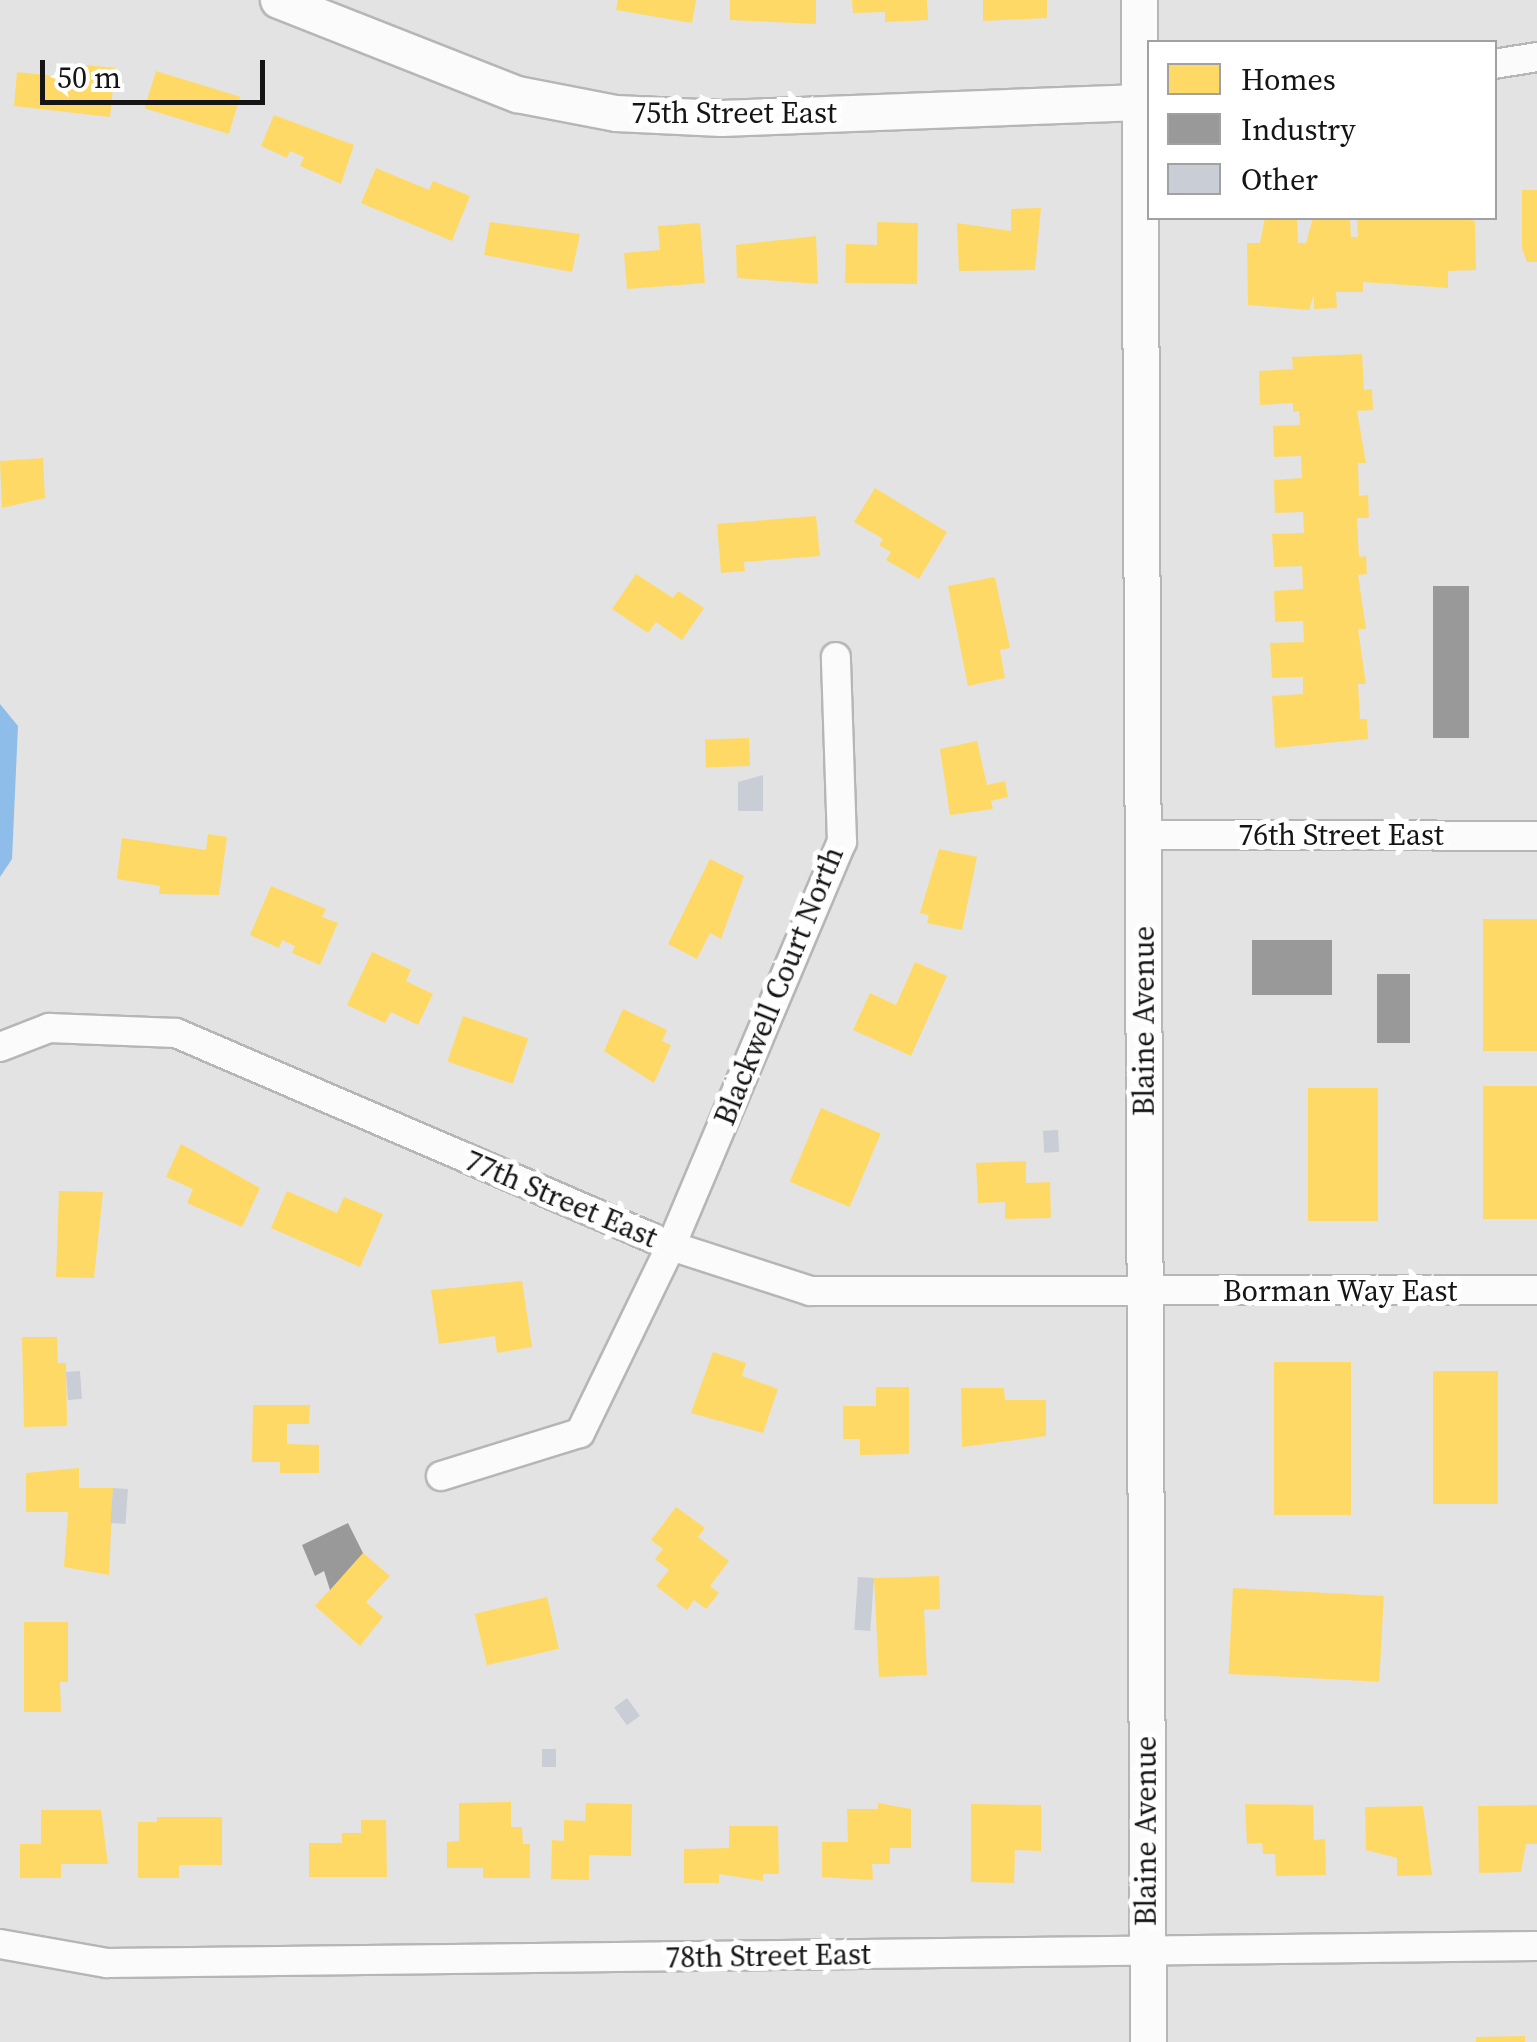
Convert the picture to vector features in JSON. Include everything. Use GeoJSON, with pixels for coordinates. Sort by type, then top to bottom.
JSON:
{"type":"FeatureCollection","features":[{"type":"Feature","properties":{"kind":"street","name":"Blaine Avenue"},"geometry":{"type":"LineString","coordinates":[[1139,0],[1145,102],[1143,1293],[1148,2042]]}},
{"type":"Feature","properties":{"kind":"street","name":"75th Street East"},"geometry":{"type":"LineString","coordinates":[[285,1],[518,94],[616,113],[721,118],[1145,102]]}},
{"type":"Feature","properties":{"kind":"street"},"geometry":{"type":"LineString","coordinates":[[1497,64],[1537,57]]}},
{"type":"Feature","properties":{"kind":"street","name":"Blackwell Court North"},"geometry":{"type":"LineString","coordinates":[[441,1476],[580,1433],[671,1246],[842,842],[836,658]]}},
{"type":"Feature","properties":{"kind":"street","name":"76th Street East"},"geometry":{"type":"LineString","coordinates":[[1144,835],[1537,836]]}},
{"type":"Feature","properties":{"kind":"street","name":"77th Street East"},"geometry":{"type":"LineString","coordinates":[[0,1046],[48,1028],[176,1033],[671,1246],[810,1291],[1143,1293]]}},
{"type":"Feature","properties":{"kind":"street","name":"Borman Way East"},"geometry":{"type":"LineString","coordinates":[[1143,1293],[1537,1290]]}},
{"type":"Feature","properties":{"kind":"street","name":"78th Street East"},"geometry":{"type":"LineString","coordinates":[[0,1944],[107,1963],[1537,1946]]}},
{"type":"Feature","properties":{"kind":"water"},"geometry":{"type":"Polygon","coordinates":[[[0,704],[18,726],[12,859],[0,877],[0,704]]]}},
{"type":"Feature","properties":{"kind":"building: Homes"},"geometry":{"type":"Polygon","coordinates":[[[618,0],[696,0],[692,23],[616,10],[618,0]]]}},
{"type":"Feature","properties":{"kind":"building: Homes"},"geometry":{"type":"Polygon","coordinates":[[[730,0],[816,0],[816,24],[730,20],[730,0]]]}},
{"type":"Feature","properties":{"kind":"building: Homes"},"geometry":{"type":"Polygon","coordinates":[[[852,0],[927,0],[928,20],[885,22],[885,12],[853,13],[852,0]]]}},
{"type":"Feature","properties":{"kind":"building: Homes"},"geometry":{"type":"Polygon","coordinates":[[[983,0],[1047,0],[1047,18],[983,21],[983,0]]]}},
{"type":"Feature","properties":{"kind":"building: Homes"},"geometry":{"type":"Polygon","coordinates":[[[75,64],[115,68],[110,117],[14,106],[17,72],[73,78],[75,64]]]}},
{"type":"Feature","properties":{"kind":"building: Homes"},"geometry":{"type":"Polygon","coordinates":[[[156,71],[240,97],[229,134],[145,108],[156,71]]]}},
{"type":"Feature","properties":{"kind":"building: Homes"},"geometry":{"type":"Polygon","coordinates":[[[274,115],[354,145],[341,184],[300,166],[304,157],[290,151],[287,158],[261,146],[274,115]]]}},
{"type":"Feature","properties":{"kind":"building: Homes"},"geometry":{"type":"Polygon","coordinates":[[[376,168],[429,190],[433,181],[470,196],[452,241],[361,203],[376,168]]]}},
{"type":"Feature","properties":{"kind":"building: Homes"},"geometry":{"type":"Polygon","coordinates":[[[1522,190],[1537,190],[1537,262],[1527,262],[1522,248],[1522,190]]]}},
{"type":"Feature","properties":{"kind":"building: Homes"},"geometry":{"type":"Polygon","coordinates":[[[1041,208],[1035,270],[959,271],[957,223],[1011,231],[1011,209],[1041,208]]]}},
{"type":"Feature","properties":{"kind":"building: Homes"},"geometry":{"type":"Polygon","coordinates":[[[1265,220],[1297,220],[1298,243],[1306,243],[1312,220],[1350,220],[1351,237],[1358,237],[1357,220],[1470,220],[1475,221],[1476,270],[1448,271],[1448,288],[1363,282],[1363,292],[1336,292],[1337,308],[1314,309],[1314,294],[1309,310],[1248,305],[1247,243],[1260,243],[1265,220]]]}},
{"type":"Feature","properties":{"kind":"building: Homes"},"geometry":{"type":"Polygon","coordinates":[[[490,222],[580,234],[572,272],[484,255],[490,222]]]}},
{"type":"Feature","properties":{"kind":"building: Homes"},"geometry":{"type":"Polygon","coordinates":[[[877,222],[918,223],[917,284],[845,283],[846,244],[877,245],[877,222]]]}},
{"type":"Feature","properties":{"kind":"building: Homes"},"geometry":{"type":"Polygon","coordinates":[[[700,223],[705,283],[627,289],[624,253],[660,250],[658,226],[700,223]]]}},
{"type":"Feature","properties":{"kind":"building: Homes"},"geometry":{"type":"Polygon","coordinates":[[[816,236],[818,284],[737,278],[736,245],[816,236]]]}},
{"type":"Feature","properties":{"kind":"building: Homes"},"geometry":{"type":"Polygon","coordinates":[[[1362,354],[1364,390],[1372,389],[1373,410],[1357,411],[1366,463],[1358,463],[1359,496],[1368,495],[1369,518],[1357,518],[1359,557],[1366,556],[1367,574],[1358,575],[1366,629],[1358,629],[1366,684],[1358,684],[1360,719],[1367,719],[1368,739],[1275,748],[1272,696],[1303,694],[1303,677],[1272,678],[1270,643],[1304,642],[1303,621],[1275,622],[1274,591],[1303,589],[1302,566],[1274,567],[1272,534],[1304,533],[1303,512],[1275,513],[1274,480],[1302,478],[1301,456],[1274,457],[1273,426],[1300,425],[1299,411],[1293,412],[1293,403],[1260,405],[1259,371],[1293,369],[1292,357],[1362,354]]]}},
{"type":"Feature","properties":{"kind":"building: Homes"},"geometry":{"type":"Polygon","coordinates":[[[43,458],[45,498],[2,508],[0,461],[43,458]]]}},
{"type":"Feature","properties":{"kind":"building: Homes"},"geometry":{"type":"Polygon","coordinates":[[[875,488],[947,532],[919,579],[886,560],[891,552],[879,545],[883,539],[854,522],[875,488]]]}},
{"type":"Feature","properties":{"kind":"building: Homes"},"geometry":{"type":"Polygon","coordinates":[[[816,516],[820,556],[744,562],[745,571],[721,573],[717,524],[816,516]]]}},
{"type":"Feature","properties":{"kind":"building: Homes"},"geometry":{"type":"Polygon","coordinates":[[[636,574],[673,598],[678,591],[704,608],[682,640],[656,622],[648,633],[612,609],[636,574]]]}},
{"type":"Feature","properties":{"kind":"building: Homes"},"geometry":{"type":"Polygon","coordinates":[[[995,577],[1010,648],[1000,650],[1005,678],[968,686],[948,586],[995,577]]]}},
{"type":"Feature","properties":{"kind":"building: Homes"},"geometry":{"type":"Polygon","coordinates":[[[749,738],[750,766],[706,768],[705,740],[749,738]]]}},
{"type":"Feature","properties":{"kind":"building: Homes"},"geometry":{"type":"Polygon","coordinates":[[[977,741],[987,785],[1005,781],[1008,797],[991,801],[993,809],[950,815],[940,749],[977,741]]]}},
{"type":"Feature","properties":{"kind":"building: Homes"},"geometry":{"type":"Polygon","coordinates":[[[208,834],[227,837],[219,895],[159,894],[160,886],[117,879],[122,838],[206,850],[208,834]]]}},
{"type":"Feature","properties":{"kind":"building: Homes"},"geometry":{"type":"Polygon","coordinates":[[[939,849],[977,857],[962,930],[927,923],[929,915],[920,913],[939,849]]]}},
{"type":"Feature","properties":{"kind":"building: Homes"},"geometry":{"type":"Polygon","coordinates":[[[710,859],[744,876],[721,939],[710,933],[697,959],[668,944],[710,859]]]}},
{"type":"Feature","properties":{"kind":"building: Homes"},"geometry":{"type":"Polygon","coordinates":[[[271,886],[326,909],[322,917],[338,923],[320,965],[292,953],[295,946],[282,940],[279,948],[250,935],[271,886]]]}},
{"type":"Feature","properties":{"kind":"building: Homes"},"geometry":{"type":"Polygon","coordinates":[[[1483,919],[1537,919],[1537,1051],[1483,1051],[1483,919]]]}},
{"type":"Feature","properties":{"kind":"building: Homes"},"geometry":{"type":"Polygon","coordinates":[[[372,952],[411,970],[406,981],[433,994],[418,1025],[391,1012],[385,1023],[347,1005],[372,952]]]}},
{"type":"Feature","properties":{"kind":"building: Homes"},"geometry":{"type":"Polygon","coordinates":[[[915,962],[947,976],[911,1056],[853,1030],[870,993],[896,1005],[915,962]]]}},
{"type":"Feature","properties":{"kind":"building: Homes"},"geometry":{"type":"Polygon","coordinates":[[[623,1009],[667,1030],[662,1041],[671,1045],[654,1083],[604,1051],[623,1009]]]}},
{"type":"Feature","properties":{"kind":"building: Homes"},"geometry":{"type":"Polygon","coordinates":[[[463,1016],[528,1038],[513,1084],[447,1061],[463,1016]]]}},
{"type":"Feature","properties":{"kind":"building: Homes"},"geometry":{"type":"Polygon","coordinates":[[[1483,1086],[1537,1086],[1537,1219],[1483,1219],[1483,1086]]]}},
{"type":"Feature","properties":{"kind":"building: Homes"},"geometry":{"type":"Polygon","coordinates":[[[1308,1088],[1378,1088],[1378,1221],[1308,1221],[1308,1088]]]}},
{"type":"Feature","properties":{"kind":"building: Homes"},"geometry":{"type":"Polygon","coordinates":[[[821,1108],[881,1133],[850,1207],[790,1182],[821,1108]]]}},
{"type":"Feature","properties":{"kind":"building: Homes"},"geometry":{"type":"Polygon","coordinates":[[[181,1144],[260,1188],[242,1227],[187,1203],[193,1189],[166,1177],[181,1144]]]}},
{"type":"Feature","properties":{"kind":"building: Homes"},"geometry":{"type":"Polygon","coordinates":[[[1026,1161],[1026,1183],[1050,1182],[1051,1218],[1005,1219],[1005,1202],[978,1203],[976,1163],[1026,1161]]]}},
{"type":"Feature","properties":{"kind":"building: Homes"},"geometry":{"type":"Polygon","coordinates":[[[59,1191],[103,1192],[94,1278],[56,1277],[59,1191]]]}},
{"type":"Feature","properties":{"kind":"building: Homes"},"geometry":{"type":"Polygon","coordinates":[[[287,1191],[337,1213],[344,1197],[383,1214],[360,1267],[271,1228],[287,1191]]]}},
{"type":"Feature","properties":{"kind":"building: Homes"},"geometry":{"type":"Polygon","coordinates":[[[522,1281],[532,1347],[497,1353],[495,1336],[439,1344],[431,1290],[522,1281]]]}},
{"type":"Feature","properties":{"kind":"building: Homes"},"geometry":{"type":"Polygon","coordinates":[[[22,1337],[57,1337],[58,1363],[66,1363],[67,1426],[24,1427],[22,1337]]]}},
{"type":"Feature","properties":{"kind":"building: Homes"},"geometry":{"type":"Polygon","coordinates":[[[713,1352],[746,1363],[742,1376],[778,1389],[763,1433],[691,1413],[713,1352]]]}},
{"type":"Feature","properties":{"kind":"building: Homes"},"geometry":{"type":"Polygon","coordinates":[[[1274,1362],[1351,1362],[1351,1515],[1274,1515],[1274,1362]]]}},
{"type":"Feature","properties":{"kind":"building: Homes"},"geometry":{"type":"Polygon","coordinates":[[[1433,1371],[1498,1371],[1498,1504],[1433,1504],[1433,1371]]]}},
{"type":"Feature","properties":{"kind":"building: Homes"},"geometry":{"type":"Polygon","coordinates":[[[876,1387],[909,1387],[909,1454],[860,1455],[860,1439],[843,1439],[843,1406],[876,1406],[876,1387]]]}},
{"type":"Feature","properties":{"kind":"building: Homes"},"geometry":{"type":"Polygon","coordinates":[[[961,1388],[1004,1388],[1005,1400],[1046,1400],[1046,1436],[962,1447],[961,1388]]]}},
{"type":"Feature","properties":{"kind":"building: Homes"},"geometry":{"type":"Polygon","coordinates":[[[253,1405],[310,1405],[309,1424],[287,1424],[287,1444],[319,1445],[319,1473],[280,1473],[280,1462],[252,1462],[253,1405]]]}},
{"type":"Feature","properties":{"kind":"building: Homes"},"geometry":{"type":"Polygon","coordinates":[[[79,1468],[79,1488],[113,1488],[109,1575],[64,1567],[68,1512],[26,1512],[26,1473],[79,1468]]]}},
{"type":"Feature","properties":{"kind":"building: Homes"},"geometry":{"type":"Polygon","coordinates":[[[676,1507],[705,1528],[698,1537],[729,1561],[710,1586],[719,1593],[706,1609],[694,1600],[687,1610],[656,1586],[669,1570],[655,1559],[663,1549],[651,1540],[676,1507]]]}},
{"type":"Feature","properties":{"kind":"building: Homes"},"geometry":{"type":"Polygon","coordinates":[[[363,1553],[390,1576],[366,1602],[383,1617],[360,1646],[315,1606],[363,1553]]]}},
{"type":"Feature","properties":{"kind":"building: Homes"},"geometry":{"type":"Polygon","coordinates":[[[939,1576],[940,1609],[924,1610],[927,1675],[879,1677],[874,1578],[939,1576]]]}},
{"type":"Feature","properties":{"kind":"building: Homes"},"geometry":{"type":"Polygon","coordinates":[[[1233,1588],[1384,1596],[1379,1682],[1228,1674],[1233,1588]]]}},
{"type":"Feature","properties":{"kind":"building: Homes"},"geometry":{"type":"Polygon","coordinates":[[[547,1597],[559,1649],[487,1665],[475,1614],[547,1597]]]}},
{"type":"Feature","properties":{"kind":"building: Homes"},"geometry":{"type":"Polygon","coordinates":[[[24,1622],[68,1622],[68,1682],[60,1682],[61,1712],[24,1712],[24,1622]]]}},
{"type":"Feature","properties":{"kind":"building: Homes"},"geometry":{"type":"Polygon","coordinates":[[[511,1802],[511,1827],[522,1827],[523,1844],[530,1844],[530,1878],[483,1878],[483,1868],[447,1868],[447,1842],[459,1841],[459,1803],[511,1802]]]}},
{"type":"Feature","properties":{"kind":"building: Homes"},"geometry":{"type":"Polygon","coordinates":[[[586,1803],[632,1804],[631,1856],[589,1855],[589,1880],[551,1879],[552,1840],[564,1841],[564,1820],[585,1821],[586,1803]]]}},
{"type":"Feature","properties":{"kind":"building: Homes"},"geometry":{"type":"Polygon","coordinates":[[[878,1803],[911,1809],[911,1848],[890,1848],[890,1864],[872,1864],[873,1880],[822,1877],[822,1842],[848,1842],[847,1809],[878,1809],[878,1803]]]}},
{"type":"Feature","properties":{"kind":"building: Homes"},"geometry":{"type":"Polygon","coordinates":[[[971,1804],[1041,1805],[1041,1851],[1015,1850],[1014,1883],[971,1882],[971,1804]]]}},
{"type":"Feature","properties":{"kind":"building: Homes"},"geometry":{"type":"Polygon","coordinates":[[[1245,1804],[1313,1805],[1314,1840],[1325,1839],[1326,1875],[1276,1876],[1275,1854],[1263,1854],[1262,1843],[1247,1844],[1245,1804]]]}},
{"type":"Feature","properties":{"kind":"building: Homes"},"geometry":{"type":"Polygon","coordinates":[[[1537,1805],[1537,1844],[1526,1844],[1521,1872],[1479,1873],[1478,1806],[1537,1805]]]}},
{"type":"Feature","properties":{"kind":"building: Homes"},"geometry":{"type":"Polygon","coordinates":[[[1423,1806],[1432,1875],[1397,1876],[1397,1858],[1366,1850],[1365,1807],[1423,1806]]]}},
{"type":"Feature","properties":{"kind":"building: Homes"},"geometry":{"type":"Polygon","coordinates":[[[41,1810],[101,1810],[108,1864],[61,1864],[61,1878],[20,1878],[20,1844],[41,1844],[41,1810]]]}},
{"type":"Feature","properties":{"kind":"building: Homes"},"geometry":{"type":"Polygon","coordinates":[[[157,1817],[222,1817],[222,1865],[179,1865],[179,1878],[138,1878],[138,1822],[157,1822],[157,1817]]]}},
{"type":"Feature","properties":{"kind":"building: Homes"},"geometry":{"type":"Polygon","coordinates":[[[361,1820],[386,1820],[387,1877],[309,1877],[309,1843],[342,1843],[342,1833],[361,1833],[361,1820]]]}},
{"type":"Feature","properties":{"kind":"building: Homes"},"geometry":{"type":"Polygon","coordinates":[[[729,1826],[778,1826],[779,1874],[763,1874],[763,1881],[719,1874],[719,1883],[684,1883],[684,1849],[729,1848],[729,1826]]]}},
{"type":"Feature","properties":{"kind":"building: Homes"},"geometry":{"type":"Polygon","coordinates":[[[1525,2036],[1525,2042],[1476,2042],[1476,2037],[1525,2036]]]}},
{"type":"Feature","properties":{"kind":"building: Industry"},"geometry":{"type":"Polygon","coordinates":[[[1433,586],[1469,586],[1469,738],[1433,738],[1433,586]]]}},
{"type":"Feature","properties":{"kind":"building: Industry"},"geometry":{"type":"Polygon","coordinates":[[[1252,940],[1332,940],[1332,995],[1252,995],[1252,940]]]}},
{"type":"Feature","properties":{"kind":"building: Industry"},"geometry":{"type":"Polygon","coordinates":[[[1377,974],[1410,974],[1410,1043],[1377,1043],[1377,974]]]}},
{"type":"Feature","properties":{"kind":"building: Industry"},"geometry":{"type":"Polygon","coordinates":[[[348,1523],[363,1553],[330,1590],[324,1571],[315,1576],[302,1545],[348,1523]]]}},
{"type":"Feature","properties":{"kind":"building: Other"},"geometry":{"type":"Polygon","coordinates":[[[763,775],[763,811],[738,811],[738,782],[763,775]]]}},
{"type":"Feature","properties":{"kind":"building: Other"},"geometry":{"type":"Polygon","coordinates":[[[1058,1130],[1059,1152],[1044,1153],[1043,1131],[1058,1130]]]}},
{"type":"Feature","properties":{"kind":"building: Other"},"geometry":{"type":"Polygon","coordinates":[[[80,1371],[82,1399],[68,1400],[66,1372],[80,1371]]]}},
{"type":"Feature","properties":{"kind":"building: Other"},"geometry":{"type":"Polygon","coordinates":[[[113,1488],[128,1489],[126,1524],[111,1523],[113,1488]]]}},
{"type":"Feature","properties":{"kind":"building: Other"},"geometry":{"type":"Polygon","coordinates":[[[858,1577],[874,1578],[870,1631],[854,1630],[858,1577]]]}},
{"type":"Feature","properties":{"kind":"building: Other"},"geometry":{"type":"Polygon","coordinates":[[[627,1698],[640,1716],[627,1725],[614,1707],[627,1698]]]}},
{"type":"Feature","properties":{"kind":"building: Other"},"geometry":{"type":"Polygon","coordinates":[[[542,1749],[556,1749],[556,1767],[542,1767],[542,1749]]]}}]}
